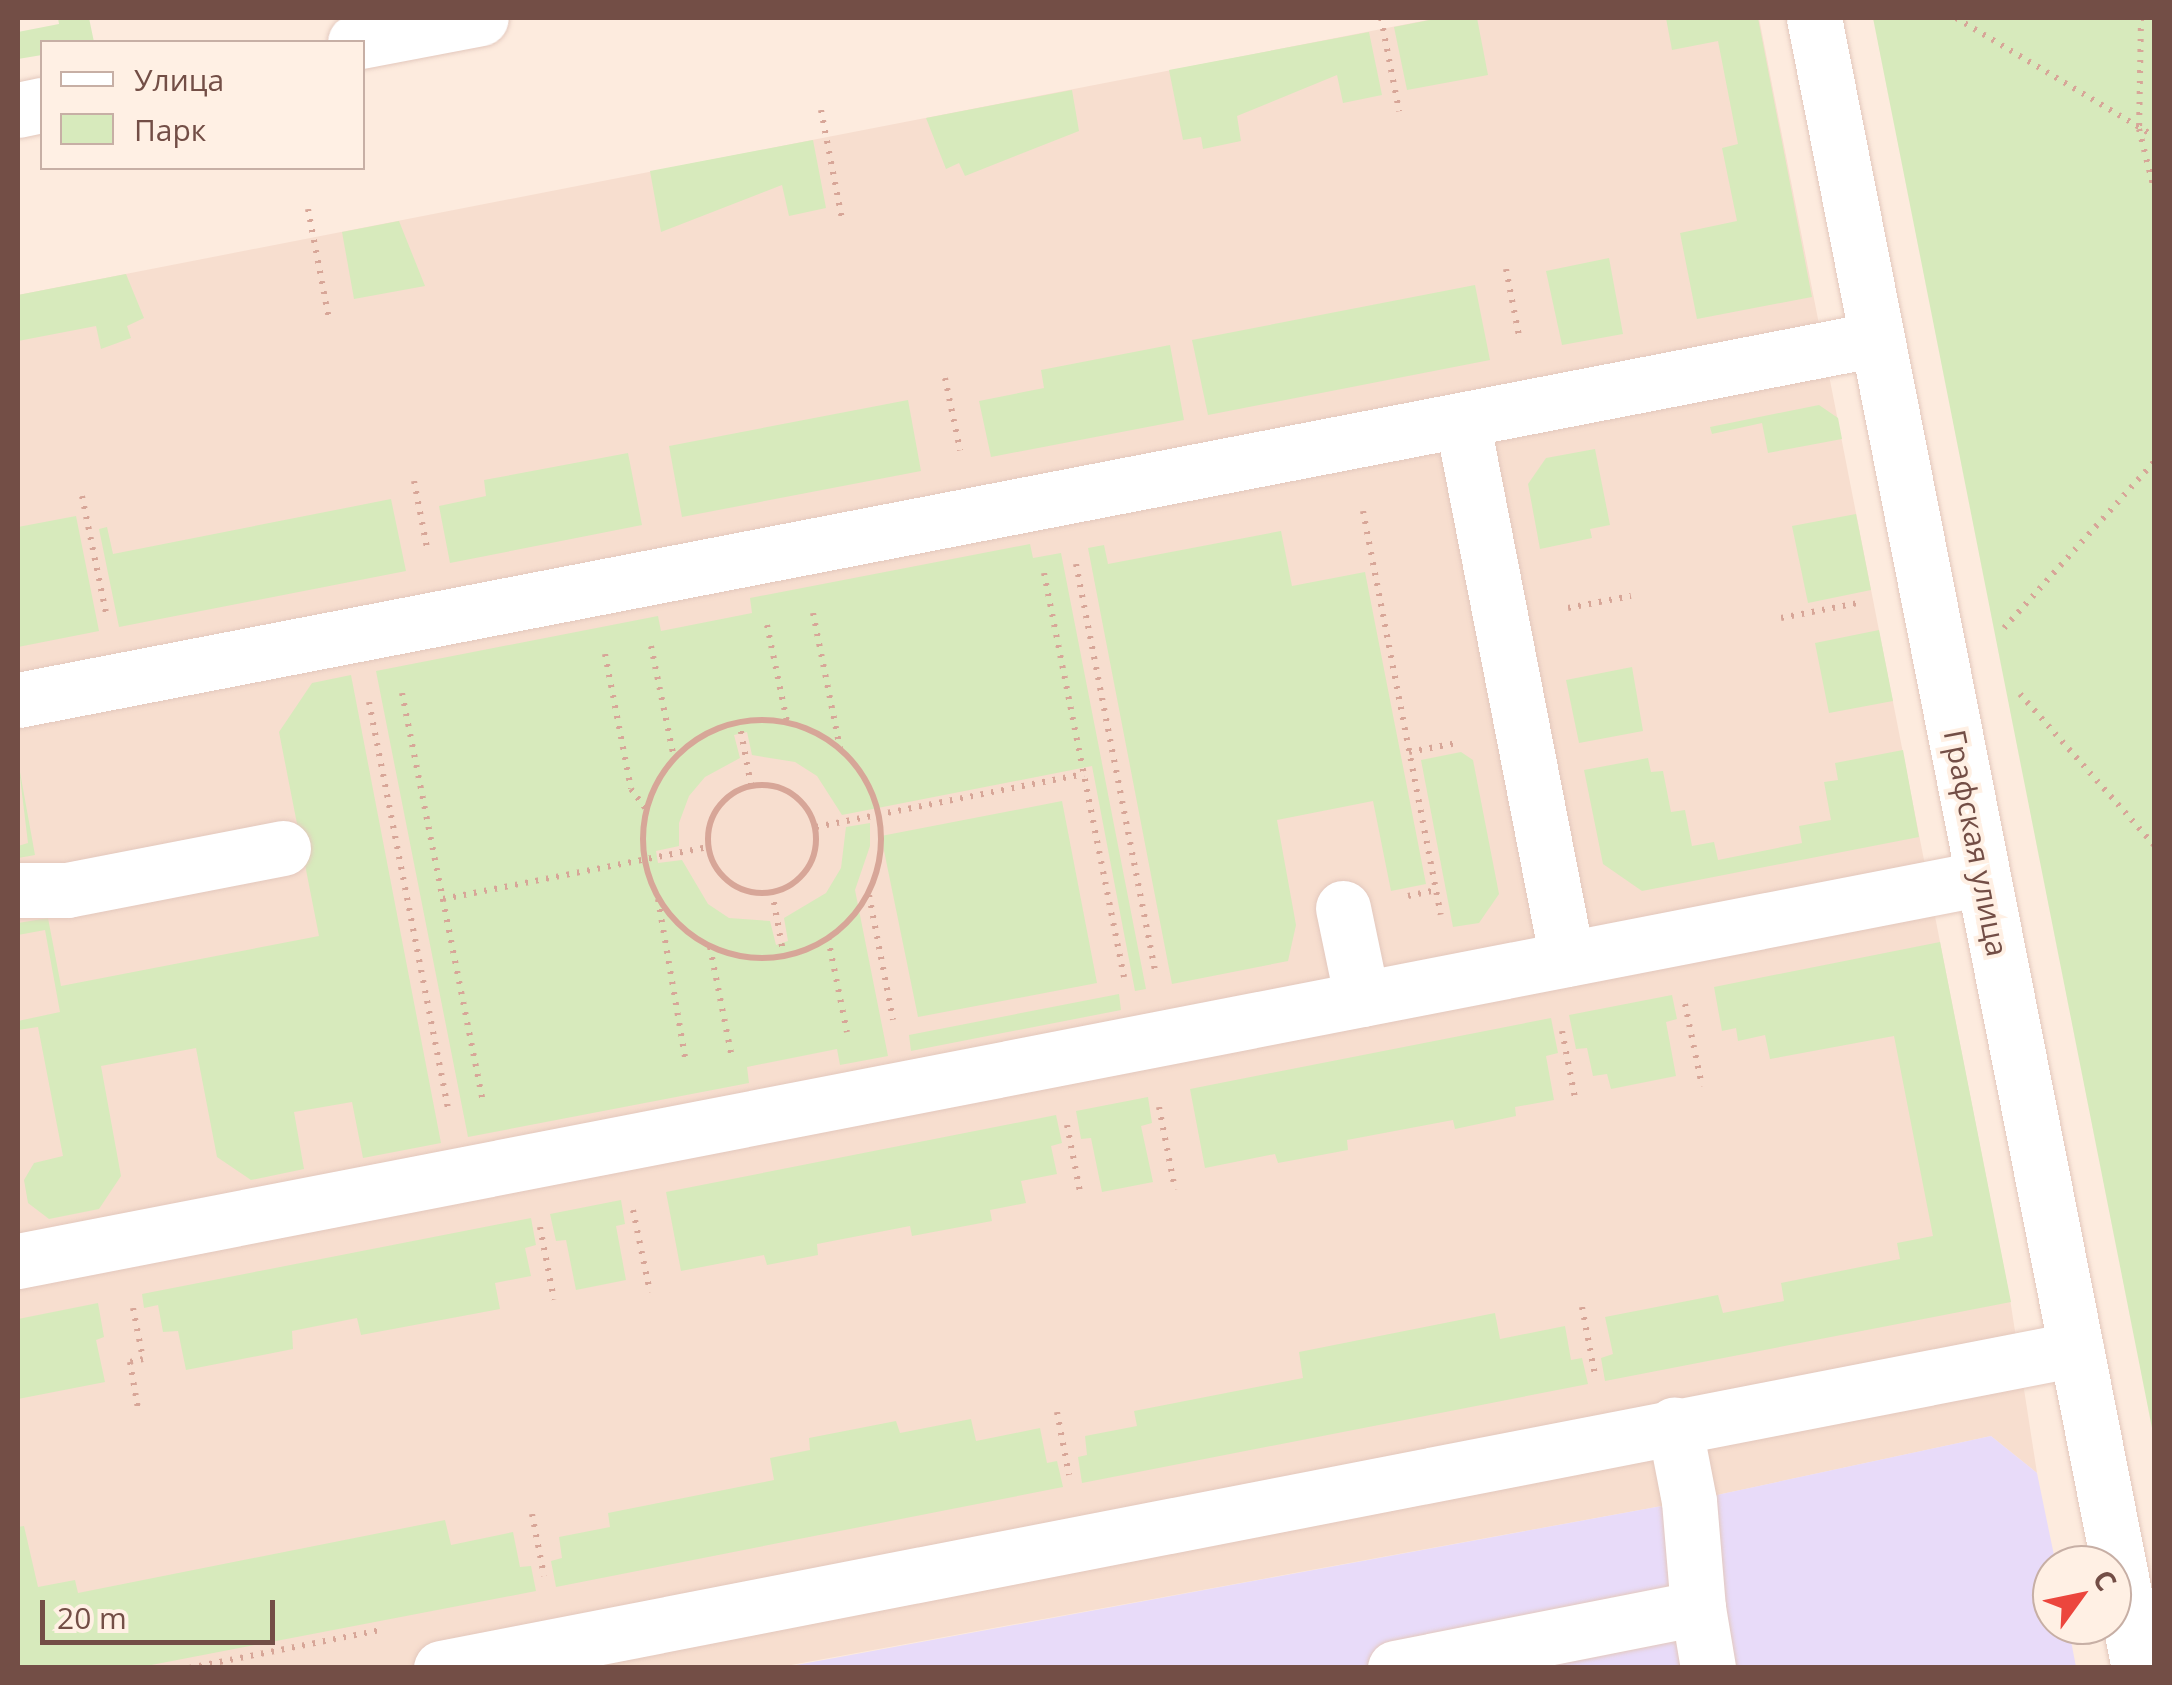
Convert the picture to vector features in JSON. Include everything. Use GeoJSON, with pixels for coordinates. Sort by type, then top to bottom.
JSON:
{"type":"FeatureCollection","features":[{"type":"Feature","properties":{"kind":"street"},"geometry":{"type":"LineString","coordinates":[[365,40],[480,18]]}},
{"type":"Feature","properties":{"kind":"street","name":"Графская улица"},"geometry":{"type":"LineString","coordinates":[[1814,18],[2139,1668]]}},
{"type":"Feature","properties":{"kind":"street"},"geometry":{"type":"LineString","coordinates":[[18,700],[777,553],[1068,520],[1462,420],[1878,339]]}},
{"type":"Feature","properties":{"kind":"street"},"geometry":{"type":"LineString","coordinates":[[1462,420],[1567,959]]}},
{"type":"Feature","properties":{"kind":"street"},"geometry":{"type":"LineString","coordinates":[[18,890],[67,890],[283,848]]}},
{"type":"Feature","properties":{"kind":"street"},"geometry":{"type":"LineString","coordinates":[[18,1261],[1983,878]]}},
{"type":"Feature","properties":{"kind":"street"},"geometry":{"type":"LineString","coordinates":[[1343,908],[1362,999]]}},
{"type":"Feature","properties":{"kind":"street"},"geometry":{"type":"LineString","coordinates":[[441,1668],[582,1654],[1674,1424],[2076,1349]]}},
{"type":"Feature","properties":{"kind":"street"},"geometry":{"type":"LineString","coordinates":[[1674,1424],[1689,1501],[1698,1608],[1708,1668]]}},
{"type":"Feature","properties":{"kind":"street"},"geometry":{"type":"LineString","coordinates":[[1395,1668],[1698,1608]]}},
{"type":"Feature","properties":{"kind":"path"},"geometry":{"type":"LineString","coordinates":[[1381,18],[1398,110]]}},
{"type":"Feature","properties":{"kind":"path"},"geometry":{"type":"LineString","coordinates":[[1956,18],[2154,136]]}},
{"type":"Feature","properties":{"kind":"path"},"geometry":{"type":"LineString","coordinates":[[2141,18],[2139,129],[2154,189]]}},
{"type":"Feature","properties":{"kind":"path"},"geometry":{"type":"LineString","coordinates":[[822,110],[842,219]]}},
{"type":"Feature","properties":{"kind":"path"},"geometry":{"type":"LineString","coordinates":[[308,210],[329,319]]}},
{"type":"Feature","properties":{"kind":"path"},"geometry":{"type":"LineString","coordinates":[[1506,269],[1521,344]]}},
{"type":"Feature","properties":{"kind":"path"},"geometry":{"type":"LineString","coordinates":[[945,378],[960,453]]}},
{"type":"Feature","properties":{"kind":"path"},"geometry":{"type":"LineString","coordinates":[[1996,637],[2154,462]]}},
{"type":"Feature","properties":{"kind":"path"},"geometry":{"type":"LineString","coordinates":[[414,481],[428,557]]}},
{"type":"Feature","properties":{"kind":"path"},"geometry":{"type":"LineString","coordinates":[[82,496],[107,620]]}},
{"type":"Feature","properties":{"kind":"path"},"geometry":{"type":"LineString","coordinates":[[1068,520],[1040,550],[1125,982]]}},
{"type":"Feature","properties":{"kind":"path"},"geometry":{"type":"LineString","coordinates":[[1068,520],[1156,975]]}},
{"type":"Feature","properties":{"kind":"path"},"geometry":{"type":"LineString","coordinates":[[777,553],[787,722]]}},
{"type":"Feature","properties":{"kind":"path"},"geometry":{"type":"LineString","coordinates":[[777,553],[840,748],[866,780],[880,814],[881,853],[868,894],[883,1092]]}},
{"type":"Feature","properties":{"kind":"path"},"geometry":{"type":"LineString","coordinates":[[615,585],[674,758]]}},
{"type":"Feature","properties":{"kind":"path"},"geometry":{"type":"LineString","coordinates":[[615,585],[631,789],[647,810]]}},
{"type":"Feature","properties":{"kind":"path"},"geometry":{"type":"LineString","coordinates":[[1781,618],[1864,602]]}},
{"type":"Feature","properties":{"kind":"path"},"geometry":{"type":"LineString","coordinates":[[373,632],[443,899],[478,1172]]}},
{"type":"Feature","properties":{"kind":"path"},"geometry":{"type":"LineString","coordinates":[[373,632],[478,1172]]}},
{"type":"Feature","properties":{"kind":"path"},"geometry":{"type":"LineString","coordinates":[[2010,682],[2154,846]]}},
{"type":"Feature","properties":{"kind":"path"},"geometry":{"type":"LineString","coordinates":[[721,1124],[658,897],[643,860],[647,810],[674,758],[704,734],[739,721],[787,722],[840,748]]}},
{"type":"Feature","properties":{"kind":"path"},"geometry":{"type":"LineString","coordinates":[[739,721],[751,786]]}},
{"type":"Feature","properties":{"kind":"path"},"geometry":{"type":"LineString","coordinates":[[816,827],[1084,774]]}},
{"type":"Feature","properties":{"kind":"path"},"geometry":{"type":"LineString","coordinates":[[751,786],[785,789],[816,827],[812,862],[789,886],[772,892],[756,893],[725,878],[708,847],[721,802],[751,786]]}},
{"type":"Feature","properties":{"kind":"path"},"geometry":{"type":"LineString","coordinates":[[443,899],[708,847]]}},
{"type":"Feature","properties":{"kind":"path"},"geometry":{"type":"LineString","coordinates":[[772,892],[784,957]]}},
{"type":"Feature","properties":{"kind":"path"},"geometry":{"type":"LineString","coordinates":[[658,897],[680,927],[710,947],[748,958],[784,957],[828,938],[868,894]]}},
{"type":"Feature","properties":{"kind":"path"},"geometry":{"type":"LineString","coordinates":[[828,938],[883,1092]]}},
{"type":"Feature","properties":{"kind":"path"},"geometry":{"type":"LineString","coordinates":[[710,947],[721,1124]]}},
{"type":"Feature","properties":{"kind":"path"},"geometry":{"type":"LineString","coordinates":[[1690,1030],[1702,1086]]}},
{"type":"Feature","properties":{"kind":"path"},"geometry":{"type":"LineString","coordinates":[[1568,1062],[1576,1103]]}},
{"type":"Feature","properties":{"kind":"path"},"geometry":{"type":"LineString","coordinates":[[1164,1132],[1175,1189]]}},
{"type":"Feature","properties":{"kind":"path"},"geometry":{"type":"LineString","coordinates":[[1073,1154],[1082,1198]]}},
{"type":"Feature","properties":{"kind":"path"},"geometry":{"type":"LineString","coordinates":[[638,1235],[650,1292]]}},
{"type":"Feature","properties":{"kind":"path"},"geometry":{"type":"LineString","coordinates":[[546,1252],[554,1300]]}},
{"type":"Feature","properties":{"kind":"path"},"geometry":{"type":"LineString","coordinates":[[1582,1307],[1589,1347]]}},
{"type":"Feature","properties":{"kind":"path"},"geometry":{"type":"LineString","coordinates":[[136,1321],[144,1360],[130,1362],[138,1409]]}},
{"type":"Feature","properties":{"kind":"path"},"geometry":{"type":"LineString","coordinates":[[1057,1412],[1064,1450]]}},
{"type":"Feature","properties":{"kind":"path"},"geometry":{"type":"LineString","coordinates":[[532,1514],[539,1552]]}},
{"type":"Feature","properties":{"kind":"shaded area"},"geometry":{"type":"Polygon","coordinates":[[[1438,18],[1759,18],[2010,1299],[2037,1473],[1991,1436],[1689,1501],[780,1667],[18,1668],[18,295],[1438,18]]]}},
{"type":"Feature","properties":{"kind":"shaded area"},"geometry":{"type":"Polygon","coordinates":[[[1991,1436],[2037,1473],[2052,1545],[2032,1545],[2032,1645],[2072,1645],[2076,1667],[780,1668],[1689,1501],[1991,1436]]]}},
{"type":"Feature","properties":{"kind":"green space"},"geometry":{"type":"Polygon","coordinates":[[[58,18],[89,18],[94,40],[40,40],[40,55],[18,59],[18,32],[59,24],[58,18]]]}},
{"type":"Feature","properties":{"kind":"green space"},"geometry":{"type":"Polygon","coordinates":[[[1440,18],[1477,18],[1488,75],[1407,90],[1394,27],[1440,18]]]}},
{"type":"Feature","properties":{"kind":"green space"},"geometry":{"type":"Polygon","coordinates":[[[1666,18],[1758,18],[1812,297],[1697,319],[1680,233],[1737,221],[1722,148],[1738,144],[1718,41],[1672,50],[1666,18]]]}},
{"type":"Feature","properties":{"kind":"green space"},"geometry":{"type":"Polygon","coordinates":[[[1873,18],[2154,18],[2154,1438],[1873,18]]]}},
{"type":"Feature","properties":{"kind":"green space"},"geometry":{"type":"Polygon","coordinates":[[[1369,32],[1382,95],[1343,103],[1337,75],[1237,116],[1241,141],[1203,149],[1201,137],[1183,140],[1169,70],[1369,32]]]}},
{"type":"Feature","properties":{"kind":"green space"},"geometry":{"type":"Polygon","coordinates":[[[1072,90],[1079,131],[965,176],[959,163],[946,169],[926,118],[1072,90]]]}},
{"type":"Feature","properties":{"kind":"green space"},"geometry":{"type":"Polygon","coordinates":[[[813,140],[826,208],[789,216],[782,185],[661,232],[650,171],[813,140]]]}},
{"type":"Feature","properties":{"kind":"green space"},"geometry":{"type":"Polygon","coordinates":[[[399,221],[425,286],[354,299],[342,232],[399,221]]]}},
{"type":"Feature","properties":{"kind":"green space"},"geometry":{"type":"Polygon","coordinates":[[[1609,258],[1623,334],[1562,345],[1546,271],[1609,258]]]}},
{"type":"Feature","properties":{"kind":"green space"},"geometry":{"type":"Polygon","coordinates":[[[126,274],[144,318],[127,326],[131,338],[101,349],[96,326],[18,341],[18,295],[126,274]]]}},
{"type":"Feature","properties":{"kind":"green space"},"geometry":{"type":"Polygon","coordinates":[[[1475,285],[1490,360],[1208,415],[1192,340],[1475,285]]]}},
{"type":"Feature","properties":{"kind":"green space"},"geometry":{"type":"Polygon","coordinates":[[[1170,345],[1184,420],[991,457],[979,401],[1044,388],[1041,370],[1170,345]]]}},
{"type":"Feature","properties":{"kind":"green space"},"geometry":{"type":"Polygon","coordinates":[[[908,400],[921,471],[682,517],[669,446],[908,400]]]}},
{"type":"Feature","properties":{"kind":"green space"},"geometry":{"type":"Polygon","coordinates":[[[1819,405],[1838,418],[1842,439],[1768,453],[1762,423],[1712,434],[1710,427],[1819,405]]]}},
{"type":"Feature","properties":{"kind":"green space"},"geometry":{"type":"Polygon","coordinates":[[[1595,449],[1610,525],[1590,529],[1592,538],[1540,549],[1528,484],[1546,458],[1595,449]]]}},
{"type":"Feature","properties":{"kind":"green space"},"geometry":{"type":"Polygon","coordinates":[[[628,453],[642,525],[450,563],[439,506],[486,496],[484,480],[628,453]]]}},
{"type":"Feature","properties":{"kind":"green space"},"geometry":{"type":"Polygon","coordinates":[[[391,499],[406,571],[119,627],[99,529],[107,527],[113,554],[391,499]]]}},
{"type":"Feature","properties":{"kind":"green space"},"geometry":{"type":"Polygon","coordinates":[[[1856,514],[1871,590],[1808,603],[1792,526],[1856,514]]]}},
{"type":"Feature","properties":{"kind":"green space"},"geometry":{"type":"Polygon","coordinates":[[[76,516],[99,631],[18,647],[18,527],[76,516]]]}},
{"type":"Feature","properties":{"kind":"green space"},"geometry":{"type":"Polygon","coordinates":[[[1281,531],[1292,586],[1365,572],[1426,884],[1391,891],[1373,801],[1277,820],[1296,925],[1288,961],[1172,984],[1088,548],[1104,545],[1108,564],[1281,531]]]}},
{"type":"Feature","properties":{"kind":"green space"},"geometry":{"type":"Polygon","coordinates":[[[1030,544],[1033,558],[1061,553],[1146,989],[1135,991],[1092,766],[842,815],[817,776],[795,762],[752,755],[747,732],[734,735],[740,758],[705,777],[689,796],[679,823],[679,846],[656,851],[658,863],[682,860],[708,904],[729,918],[770,921],[776,945],[788,941],[784,918],[826,893],[841,868],[846,827],[870,823],[870,846],[855,890],[888,1056],[840,1065],[837,1049],[747,1067],[749,1083],[468,1137],[376,671],[658,616],[661,631],[752,613],[750,598],[1030,544]]]}},
{"type":"Feature","properties":{"kind":"green space"},"geometry":{"type":"Polygon","coordinates":[[[1879,630],[1893,701],[1829,713],[1815,643],[1879,630]]]}},
{"type":"Feature","properties":{"kind":"green space"},"geometry":{"type":"Polygon","coordinates":[[[1632,667],[1643,731],[1579,743],[1566,680],[1632,667]]]}},
{"type":"Feature","properties":{"kind":"green space"},"geometry":{"type":"Polygon","coordinates":[[[351,675],[441,1143],[363,1158],[352,1102],[294,1112],[304,1169],[251,1180],[217,1157],[196,1048],[101,1066],[121,1176],[99,1209],[49,1219],[28,1203],[24,1180],[34,1163],[63,1156],[38,1027],[18,1030],[18,1021],[60,1012],[45,930],[18,935],[18,923],[48,918],[61,986],[319,936],[279,732],[312,683],[351,675]]]}},
{"type":"Feature","properties":{"kind":"green space"},"geometry":{"type":"Polygon","coordinates":[[[1903,750],[1919,837],[1642,891],[1603,864],[1584,770],[1648,758],[1651,772],[1663,771],[1671,812],[1685,810],[1692,846],[1714,842],[1718,860],[1802,843],[1799,826],[1831,820],[1824,782],[1838,780],[1835,763],[1903,750]]]}},
{"type":"Feature","properties":{"kind":"green space"},"geometry":{"type":"Polygon","coordinates":[[[1461,752],[1473,760],[1499,894],[1479,923],[1453,927],[1421,760],[1461,752]]]}},
{"type":"Feature","properties":{"kind":"green space"},"geometry":{"type":"Polygon","coordinates":[[[18,761],[35,855],[18,858],[18,846],[28,843],[18,761]]]}},
{"type":"Feature","properties":{"kind":"green space"},"geometry":{"type":"Polygon","coordinates":[[[1062,801],[1097,983],[918,1017],[881,836],[1062,801]]]}},
{"type":"Feature","properties":{"kind":"green space"},"geometry":{"type":"Polygon","coordinates":[[[1940,942],[2011,1302],[1605,1381],[1601,1358],[1613,1354],[1605,1317],[1718,1295],[1723,1313],[1784,1301],[1781,1283],[1900,1259],[1897,1243],[1933,1236],[1894,1036],[1770,1059],[1765,1035],[1738,1041],[1736,1028],[1722,1031],[1714,987],[1940,942]]]}},
{"type":"Feature","properties":{"kind":"green space"},"geometry":{"type":"Polygon","coordinates":[[[1119,994],[1121,1010],[911,1051],[909,1035],[1119,994]]]}},
{"type":"Feature","properties":{"kind":"green space"},"geometry":{"type":"Polygon","coordinates":[[[1672,995],[1677,1019],[1666,1022],[1676,1076],[1611,1089],[1607,1074],[1593,1076],[1587,1048],[1576,1049],[1569,1015],[1672,995]]]}},
{"type":"Feature","properties":{"kind":"green space"},"geometry":{"type":"Polygon","coordinates":[[[1551,1018],[1558,1053],[1546,1056],[1554,1100],[1515,1107],[1516,1116],[1455,1129],[1453,1120],[1347,1140],[1348,1150],[1278,1163],[1275,1154],[1205,1168],[1190,1089],[1551,1018]]]}},
{"type":"Feature","properties":{"kind":"green space"},"geometry":{"type":"Polygon","coordinates":[[[1148,1097],[1152,1123],[1141,1126],[1153,1182],[1102,1192],[1091,1138],[1081,1139],[1076,1111],[1148,1097]]]}},
{"type":"Feature","properties":{"kind":"green space"},"geometry":{"type":"Polygon","coordinates":[[[1056,1115],[1062,1143],[1051,1146],[1057,1174],[1021,1181],[1026,1203],[990,1210],[992,1221],[912,1236],[910,1226],[817,1244],[818,1255],[767,1265],[764,1255],[681,1271],[666,1192],[1056,1115]]]}},
{"type":"Feature","properties":{"kind":"green space"},"geometry":{"type":"Polygon","coordinates":[[[621,1200],[625,1224],[616,1226],[626,1280],[576,1290],[566,1240],[556,1241],[550,1214],[621,1200]]]}},
{"type":"Feature","properties":{"kind":"green space"},"geometry":{"type":"Polygon","coordinates":[[[531,1218],[536,1245],[525,1248],[531,1276],[495,1283],[500,1309],[361,1335],[357,1318],[292,1331],[293,1349],[186,1370],[178,1331],[163,1332],[158,1305],[144,1308],[142,1294],[531,1218]]]}},
{"type":"Feature","properties":{"kind":"green space"},"geometry":{"type":"Polygon","coordinates":[[[98,1303],[104,1337],[96,1340],[105,1382],[18,1399],[18,1319],[98,1303]]]}},
{"type":"Feature","properties":{"kind":"green space"},"geometry":{"type":"Polygon","coordinates":[[[1495,1313],[1500,1339],[1565,1326],[1571,1360],[1582,1358],[1588,1384],[1082,1483],[1078,1457],[1087,1455],[1085,1436],[1137,1426],[1134,1411],[1303,1378],[1299,1352],[1495,1313]]]}},
{"type":"Feature","properties":{"kind":"green space"},"geometry":{"type":"Polygon","coordinates":[[[971,1419],[976,1441],[1040,1428],[1047,1463],[1057,1461],[1063,1487],[556,1587],[551,1561],[562,1558],[559,1537],[610,1527],[608,1513],[774,1480],[770,1458],[810,1450],[809,1438],[896,1421],[900,1433],[971,1419]]]}},
{"type":"Feature","properties":{"kind":"green space"},"geometry":{"type":"Polygon","coordinates":[[[445,1520],[451,1545],[513,1532],[520,1567],[531,1566],[536,1591],[141,1667],[18,1667],[18,1527],[24,1526],[38,1587],[75,1580],[78,1593],[445,1520]]]}}]}
